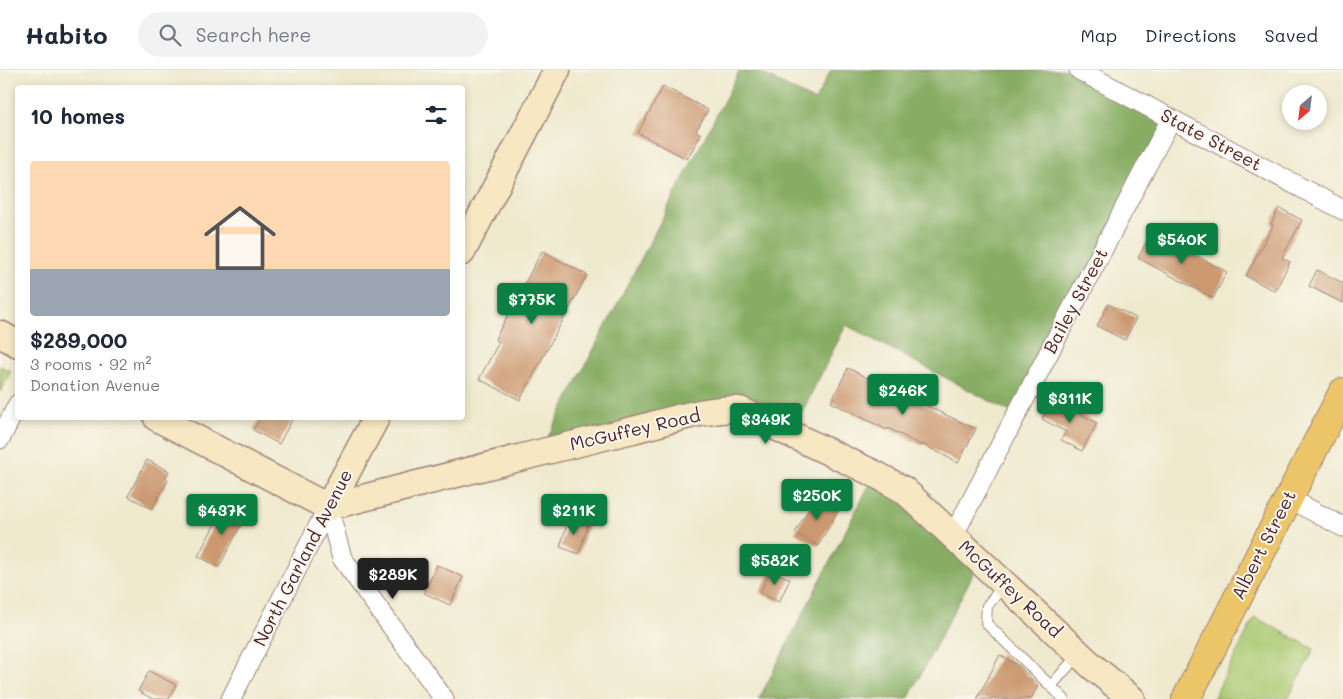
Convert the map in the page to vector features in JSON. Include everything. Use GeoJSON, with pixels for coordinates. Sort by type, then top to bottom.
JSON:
{"type":"FeatureCollection","features":[{"type":"Feature","properties":{"kind":"main road","name":"Albert Street"},"geometry":{"type":"LineString","coordinates":[[1186,699],[1343,392]]}},
{"type":"Feature","properties":{"kind":"street"},"geometry":{"type":"LineString","coordinates":[[465,246],[557,70]]}},
{"type":"Feature","properties":{"kind":"street","name":"State Street"},"geometry":{"type":"LineString","coordinates":[[1079,70],[1343,210]]}},
{"type":"Feature","properties":{"kind":"street","name":"Bailey Street"},"geometry":{"type":"LineString","coordinates":[[953,536],[1171,118]]}},
{"type":"Feature","properties":{"kind":"street"},"geometry":{"type":"LineString","coordinates":[[0,334],[15,342]]}},
{"type":"Feature","properties":{"kind":"street","name":"McGuffey Road"},"geometry":{"type":"LineString","coordinates":[[328,507],[540,452],[728,408],[740,410],[875,474],[904,490],[1080,654],[1122,696]]}},
{"type":"Feature","properties":{"kind":"street"},"geometry":{"type":"LineString","coordinates":[[0,438],[15,410]]}},
{"type":"Feature","properties":{"kind":"street"},"geometry":{"type":"LineString","coordinates":[[161,420],[328,507],[342,558],[444,699]]}},
{"type":"Feature","properties":{"kind":"street","name":"North Garland Avenue"},"geometry":{"type":"LineString","coordinates":[[230,699],[328,507],[375,420]]}},
{"type":"Feature","properties":{"kind":"street"},"geometry":{"type":"LineString","coordinates":[[1288,498],[1343,527]]}},
{"type":"Feature","properties":{"kind":"lane"},"geometry":{"type":"LineString","coordinates":[[1005,584],[986,606],[986,623],[1064,699]]}},
{"type":"Feature","properties":{"kind":"lane"},"geometry":{"type":"LineString","coordinates":[[1051,686],[1080,654]]}},
{"type":"Feature","properties":{"kind":"green space"},"geometry":{"type":"Polygon","coordinates":[[[740,70],[755,70],[815,101],[831,70],[1079,70],[1171,119],[1016,415],[846,325],[791,434],[740,410],[540,452],[740,70]]]}},
{"type":"Feature","properties":{"kind":"green space"},"geometry":{"type":"Polygon","coordinates":[[[0,366],[11,371],[0,392],[0,366]]]}},
{"type":"Feature","properties":{"kind":"green space"},"geometry":{"type":"Polygon","coordinates":[[[875,474],[980,561],[908,699],[759,699],[875,474]]]}},
{"type":"Feature","properties":{"kind":"green space"},"geometry":{"type":"Polygon","coordinates":[[[1255,617],[1314,649],[1288,699],[1213,699],[1255,617]]]}},
{"type":"Feature","properties":{"kind":"building"},"geometry":{"type":"Polygon","coordinates":[[[663,86],[708,110],[696,131],[701,134],[687,159],[638,133],[663,86]]]}},
{"type":"Feature","properties":{"kind":"building"},"geometry":{"type":"Polygon","coordinates":[[[1279,208],[1302,220],[1282,258],[1290,262],[1275,291],[1246,276],[1273,225],[1271,224],[1279,208]]]}},
{"type":"Feature","properties":{"kind":"building"},"geometry":{"type":"Polygon","coordinates":[[[1152,232],[1227,272],[1213,298],[1138,258],[1152,232]]]}},
{"type":"Feature","properties":{"kind":"building"},"geometry":{"type":"Polygon","coordinates":[[[542,251],[587,275],[520,400],[479,379],[499,342],[495,339],[542,251]]]}},
{"type":"Feature","properties":{"kind":"building"},"geometry":{"type":"Polygon","coordinates":[[[1317,270],[1343,283],[1343,303],[1309,286],[1317,270]]]}},
{"type":"Feature","properties":{"kind":"building"},"geometry":{"type":"Polygon","coordinates":[[[1108,304],[1136,318],[1125,340],[1097,326],[1108,304]]]}},
{"type":"Feature","properties":{"kind":"building"},"geometry":{"type":"Polygon","coordinates":[[[848,368],[915,402],[976,429],[958,463],[923,444],[922,446],[831,402],[848,368]]]}},
{"type":"Feature","properties":{"kind":"building"},"geometry":{"type":"Polygon","coordinates":[[[1052,399],[1097,423],[1082,451],[1061,440],[1066,432],[1042,419],[1052,399]]]}},
{"type":"Feature","properties":{"kind":"building"},"geometry":{"type":"Polygon","coordinates":[[[259,420],[292,420],[279,444],[253,430],[259,420]]]}},
{"type":"Feature","properties":{"kind":"building"},"geometry":{"type":"Polygon","coordinates":[[[147,460],[169,471],[165,479],[168,480],[152,509],[128,496],[147,460]]]}},
{"type":"Feature","properties":{"kind":"building"},"geometry":{"type":"Polygon","coordinates":[[[816,496],[839,509],[818,546],[795,533],[816,496]]]}},
{"type":"Feature","properties":{"kind":"building"},"geometry":{"type":"Polygon","coordinates":[[[225,505],[246,516],[219,567],[198,556],[225,505]]]}},
{"type":"Feature","properties":{"kind":"building"},"geometry":{"type":"Polygon","coordinates":[[[569,518],[588,525],[579,554],[560,547],[569,518]]]}},
{"type":"Feature","properties":{"kind":"building"},"geometry":{"type":"Polygon","coordinates":[[[437,565],[463,577],[450,605],[424,593],[437,565]]]}},
{"type":"Feature","properties":{"kind":"building"},"geometry":{"type":"Polygon","coordinates":[[[771,570],[790,579],[779,602],[760,593],[771,570]]]}},
{"type":"Feature","properties":{"kind":"building"},"geometry":{"type":"Polygon","coordinates":[[[1000,655],[1019,666],[1038,686],[1031,699],[977,699],[1000,655]]]}},
{"type":"Feature","properties":{"kind":"building"},"geometry":{"type":"Polygon","coordinates":[[[149,671],[176,685],[169,699],[153,699],[138,691],[149,671]]]}}]}
